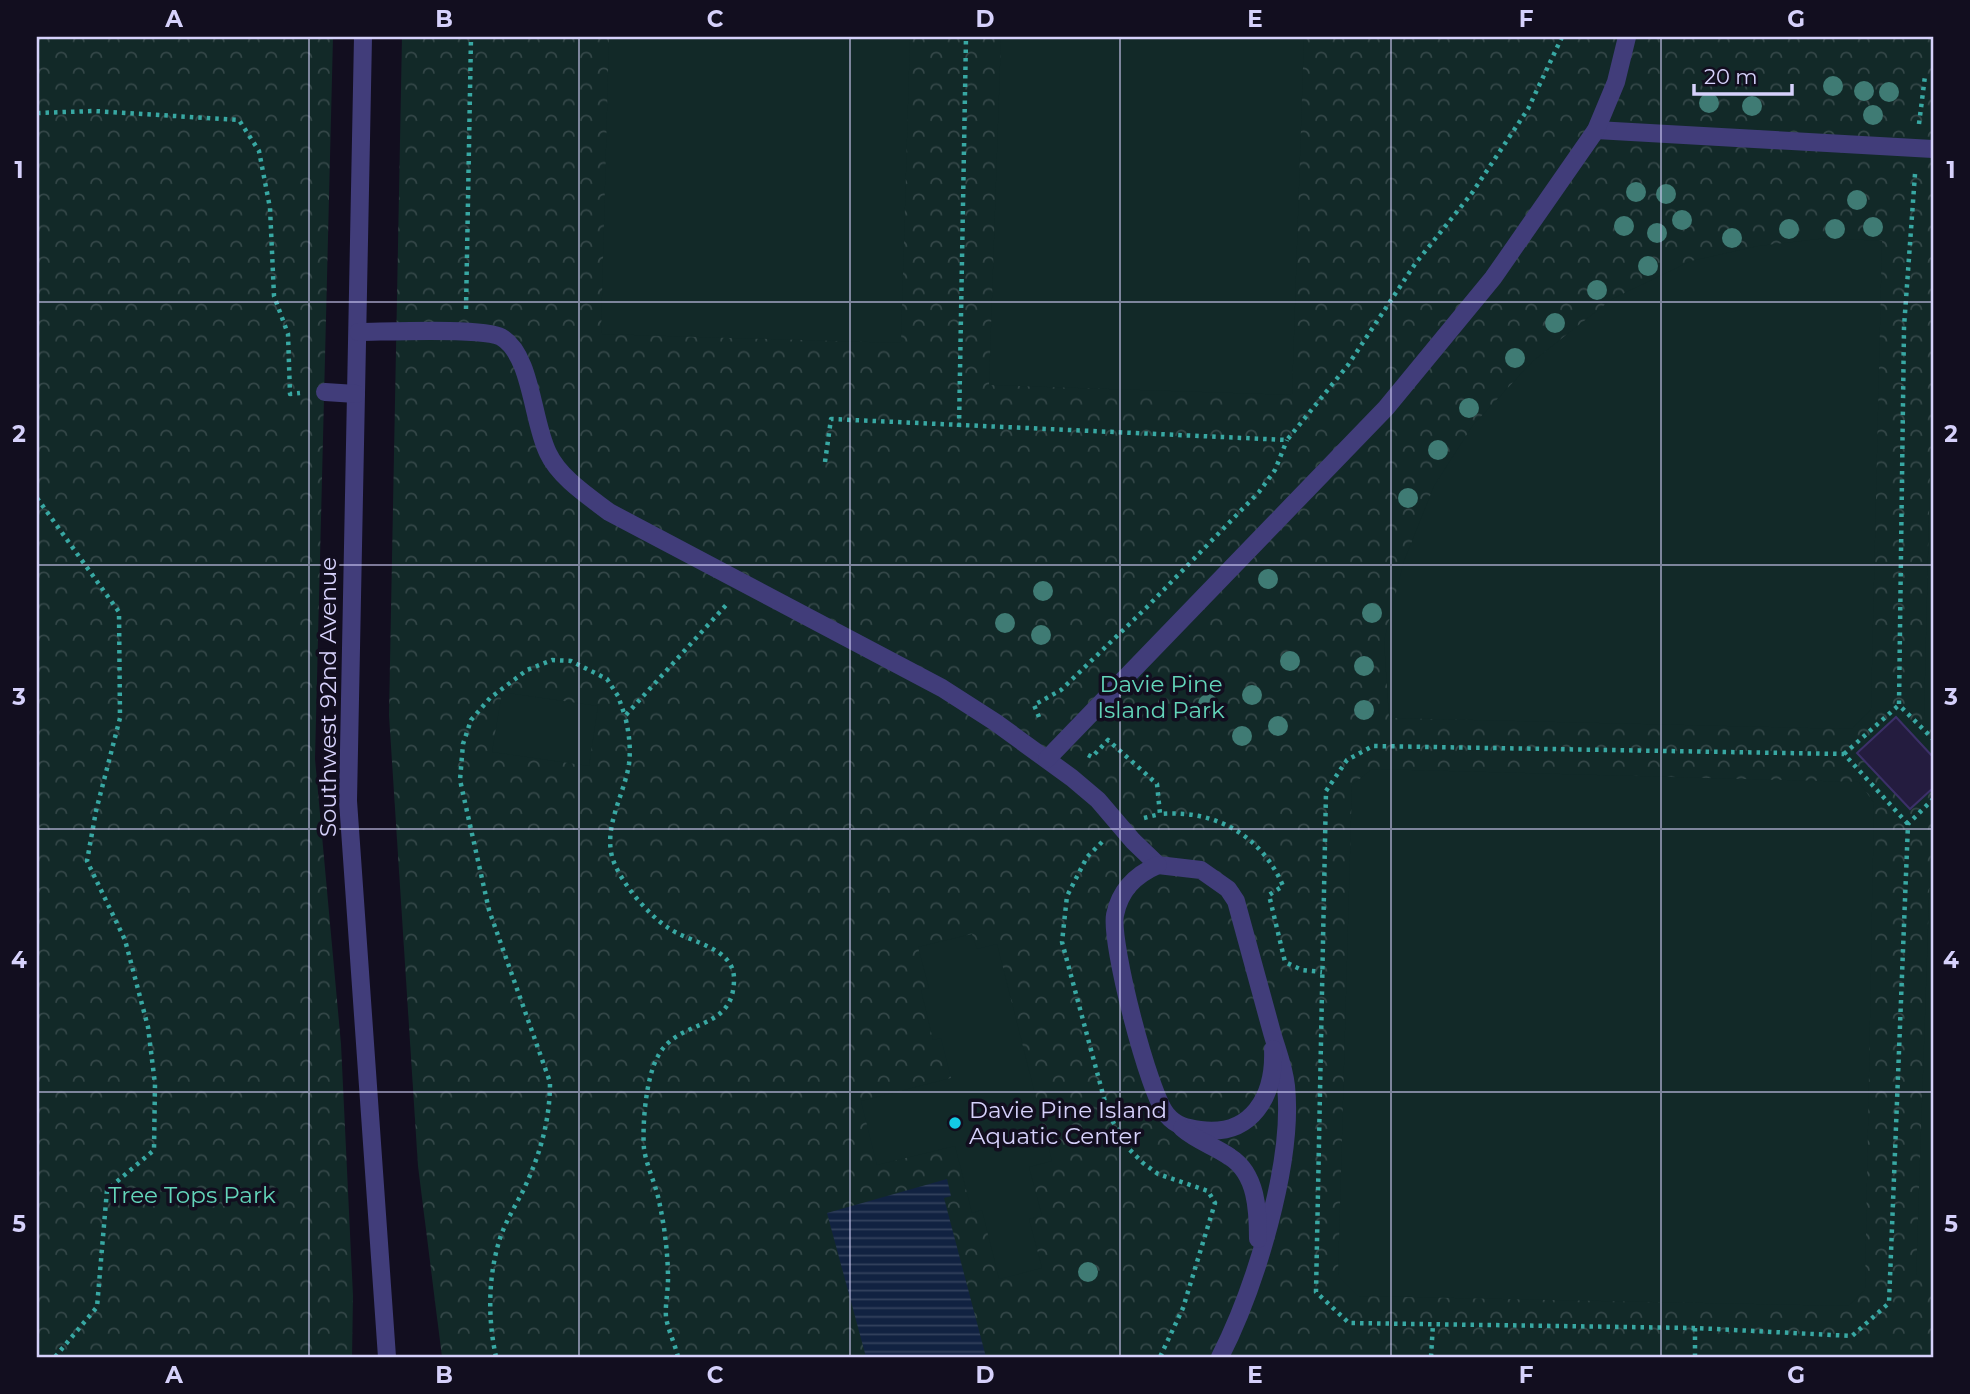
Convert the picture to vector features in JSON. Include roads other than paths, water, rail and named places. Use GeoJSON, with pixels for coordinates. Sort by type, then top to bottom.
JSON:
{"type":"FeatureCollection","features":[{"type":"Feature","properties":{"kind":"street","name":"Southwest 92nd Avenue"},"geometry":{"type":"LineString","coordinates":[[363,37],[348,801],[387,1357]]}},
{"type":"Feature","properties":{"kind":"street"},"geometry":{"type":"LineString","coordinates":[[1047,759],[1386,408],[1493,278],[1596,130],[1616,82],[1626,37]]}},
{"type":"Feature","properties":{"kind":"street"},"geometry":{"type":"LineString","coordinates":[[1596,130],[1933,149]]}},
{"type":"Feature","properties":{"kind":"street"},"geometry":{"type":"LineString","coordinates":[[358,332],[499,336],[516,351],[528,381],[535,419],[549,456],[578,489],[609,512],[942,688],[1047,759],[1098,800],[1158,865]]}},
{"type":"Feature","properties":{"kind":"street"},"geometry":{"type":"LineString","coordinates":[[325,392],[356,394]]}},
{"type":"Feature","properties":{"kind":"street"},"geometry":{"type":"LineString","coordinates":[[1220,1357],[1257,1261],[1277,1184],[1286,1118],[1286,1087],[1236,901],[1228,889],[1201,870],[1171,864],[1158,865],[1138,875],[1128,886],[1115,917],[1120,968],[1160,1107],[1194,1139],[1232,1157],[1247,1174],[1256,1204],[1257,1261]]}},
{"type":"Feature","properties":{"kind":"street"},"geometry":{"type":"LineString","coordinates":[[1180,1126],[1208,1131],[1241,1126],[1253,1118],[1268,1091],[1273,1036]]}},
{"type":"Feature","properties":{"kind":"water"},"geometry":{"type":"Polygon","coordinates":[[[947,1179],[951,1196],[944,1198],[986,1357],[866,1357],[827,1213],[947,1179]]]}},
{"type":"Feature","properties":{"kind":"place","name":"Davie Pine Island Aquatic Center"},"geometry":{"type":"Point","coordinates":[955,1123]}},
{"type":"Feature","properties":{"kind":"park label","name":"Davie Pine Island Park"},"geometry":{"type":"Point","coordinates":[1161,697]}},
{"type":"Feature","properties":{"kind":"park label","name":"Tree Tops Park"},"geometry":{"type":"Point","coordinates":[192,1195]}}]}
